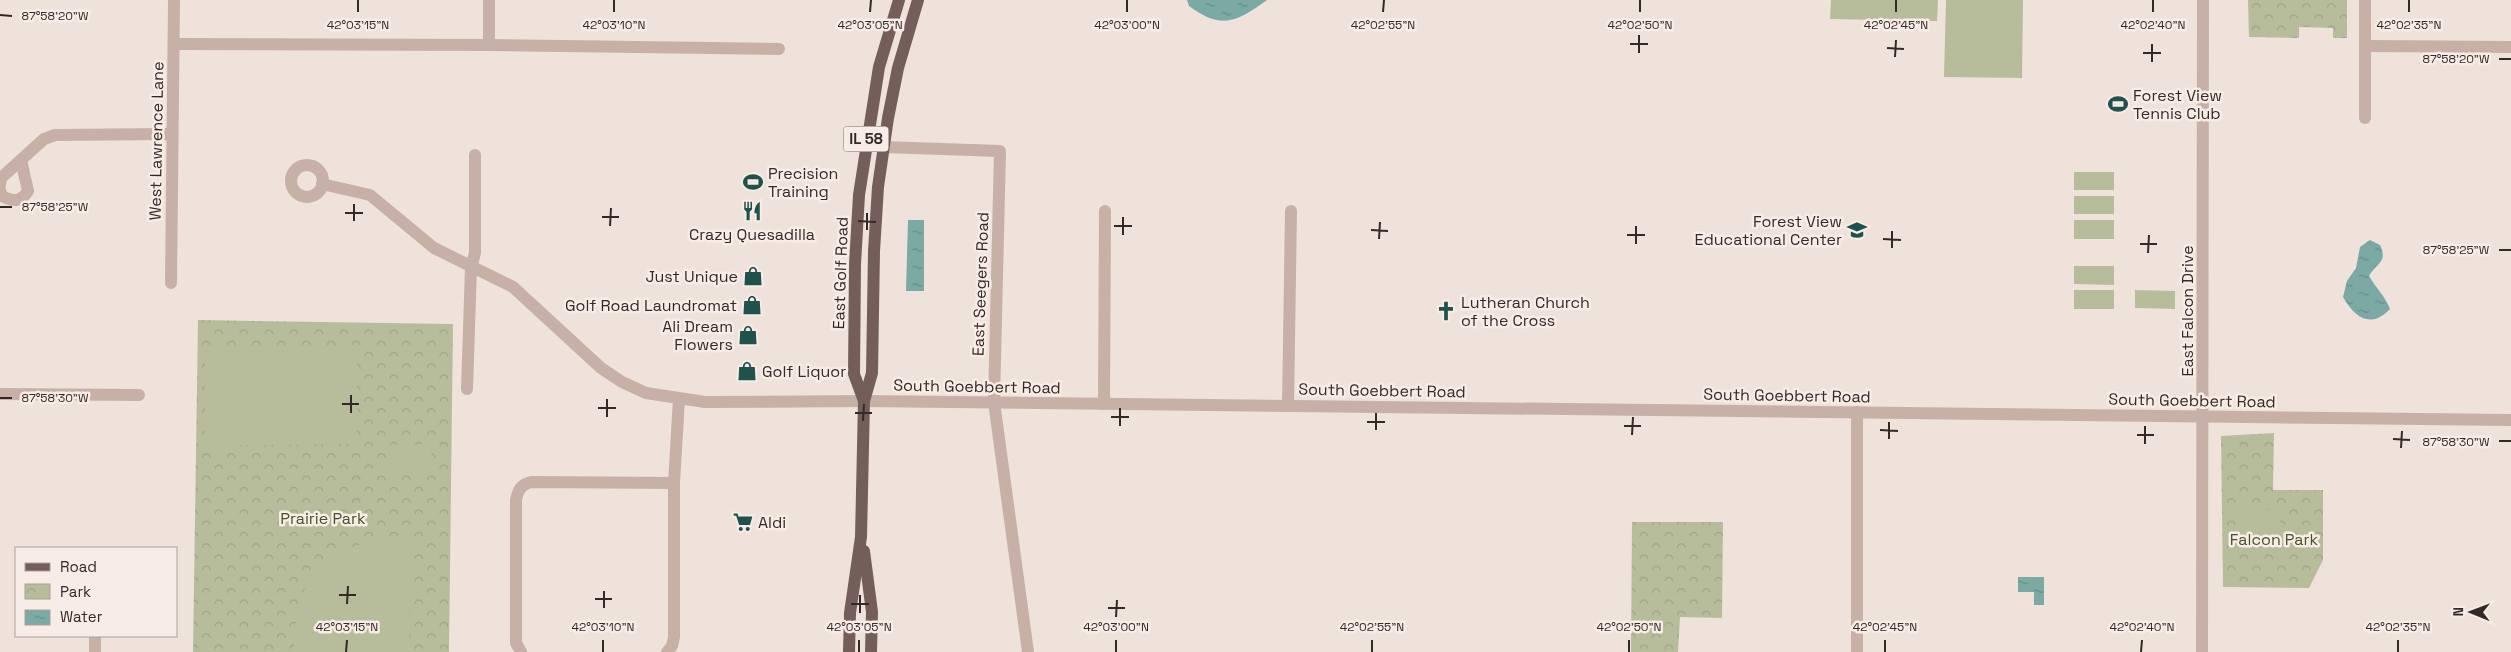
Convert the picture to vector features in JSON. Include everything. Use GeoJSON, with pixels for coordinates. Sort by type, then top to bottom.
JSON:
{"type":"FeatureCollection","features":[{"type":"Feature","properties":{"kind":"main road","name":"East Golf Road"},"geometry":{"type":"LineString","coordinates":[[864,401],[854,374],[855,264],[859,195],[879,67],[899,0]]}},
{"type":"Feature","properties":{"kind":"main road","name":"East Golf Road"},"geometry":{"type":"LineString","coordinates":[[849,652],[850,613],[862,536],[864,401],[872,373],[874,251],[883,147],[898,68],[918,0]]}},
{"type":"Feature","properties":{"kind":"main road","name":"East Golf Road"},"geometry":{"type":"LineString","coordinates":[[862,536],[872,612],[871,652]]}},
{"type":"Feature","properties":{"kind":"street","name":"West Lawrence Lane"},"geometry":{"type":"LineString","coordinates":[[170,283],[174,0]]}},
{"type":"Feature","properties":{"kind":"street"},"geometry":{"type":"LineString","coordinates":[[488,0],[489,44]]}},
{"type":"Feature","properties":{"kind":"street","name":"East Falcon Drive"},"geometry":{"type":"LineString","coordinates":[[2202,652],[2203,0]]}},
{"type":"Feature","properties":{"kind":"street"},"geometry":{"type":"LineString","coordinates":[[2365,0],[2365,118]]}},
{"type":"Feature","properties":{"kind":"street"},"geometry":{"type":"LineString","coordinates":[[174,44],[489,44],[779,49]]}},
{"type":"Feature","properties":{"kind":"street"},"geometry":{"type":"LineString","coordinates":[[2366,46],[2511,47]]}},
{"type":"Feature","properties":{"kind":"street"},"geometry":{"type":"LineString","coordinates":[[0,185],[1,178],[44,139],[56,135],[171,134]]}},
{"type":"Feature","properties":{"kind":"street","name":"East Seegers Road"},"geometry":{"type":"LineString","coordinates":[[883,147],[1000,151],[994,402],[1028,652]]}},
{"type":"Feature","properties":{"kind":"street"},"geometry":{"type":"LineString","coordinates":[[467,389],[471,268],[475,253],[475,154]]}},
{"type":"Feature","properties":{"kind":"street"},"geometry":{"type":"LineString","coordinates":[[0,190],[2,196],[9,200],[16,201],[24,198],[28,191],[28,182],[21,160]]}},
{"type":"Feature","properties":{"kind":"street","name":"South Goebbert Road"},"geometry":{"type":"LineString","coordinates":[[322,184],[370,195],[434,248],[471,268],[502,279],[513,287],[600,368],[622,382],[646,393],[679,400],[705,402],[994,402],[2511,420]]}},
{"type":"Feature","properties":{"kind":"street"},"geometry":{"type":"LineString","coordinates":[[1104,404],[1105,211]]}},
{"type":"Feature","properties":{"kind":"street"},"geometry":{"type":"LineString","coordinates":[[1288,406],[1291,211]]}},
{"type":"Feature","properties":{"kind":"street"},"geometry":{"type":"LineString","coordinates":[[0,394],[139,395]]}},
{"type":"Feature","properties":{"kind":"street"},"geometry":{"type":"LineString","coordinates":[[667,652],[672,646],[674,637],[674,483],[679,400]]}},
{"type":"Feature","properties":{"kind":"street"},"geometry":{"type":"LineString","coordinates":[[1856,652],[1857,412]]}},
{"type":"Feature","properties":{"kind":"street"},"geometry":{"type":"LineString","coordinates":[[521,652],[516,642],[516,500],[520,488],[532,482],[674,483]]}},
{"type":"Feature","properties":{"kind":"street"},"geometry":{"type":"LineString","coordinates":[[95,637],[95,652]]}},
{"type":"Feature","properties":{"kind":"green space"},"geometry":{"type":"Polygon","coordinates":[[[1831,0],[1938,0],[1937,21],[1830,19],[1831,0]]]}},
{"type":"Feature","properties":{"kind":"green space"},"geometry":{"type":"Polygon","coordinates":[[[1946,0],[2023,0],[2022,78],[1944,77],[1946,0]]]}},
{"type":"Feature","properties":{"kind":"green space"},"geometry":{"type":"Polygon","coordinates":[[[2248,0],[2347,0],[2347,38],[2333,38],[2333,28],[2299,27],[2299,38],[2249,37],[2248,0]]]}},
{"type":"Feature","properties":{"kind":"green space"},"geometry":{"type":"Polygon","coordinates":[[[2074,172],[2114,172],[2114,190],[2074,190],[2074,172]]]}},
{"type":"Feature","properties":{"kind":"green space"},"geometry":{"type":"Polygon","coordinates":[[[2074,196],[2114,196],[2114,214],[2074,214],[2074,196]]]}},
{"type":"Feature","properties":{"kind":"green space"},"geometry":{"type":"Polygon","coordinates":[[[2074,220],[2114,220],[2114,239],[2074,239],[2074,220]]]}},
{"type":"Feature","properties":{"kind":"green space"},"geometry":{"type":"Polygon","coordinates":[[[2074,266],[2114,266],[2114,285],[2074,284],[2074,266]]]}},
{"type":"Feature","properties":{"kind":"green space"},"geometry":{"type":"Polygon","coordinates":[[[2074,290],[2114,290],[2114,309],[2074,309],[2074,290]]]}},
{"type":"Feature","properties":{"kind":"green space"},"geometry":{"type":"Polygon","coordinates":[[[2135,290],[2175,291],[2175,309],[2135,308],[2135,290]]]}},
{"type":"Feature","properties":{"kind":"green space","name":"Prairie Park"},"geometry":{"type":"Polygon","coordinates":[[[198,320],[453,324],[449,652],[193,652],[198,320]]]}},
{"type":"Feature","properties":{"kind":"green space"},"geometry":{"type":"Polygon","coordinates":[[[205,348],[357,348],[357,444],[205,446],[205,348]]]}},
{"type":"Feature","properties":{"kind":"green space","name":"Falcon Park"},"geometry":{"type":"Polygon","coordinates":[[[2274,433],[2273,490],[2323,490],[2323,560],[2309,588],[2223,587],[2221,436],[2274,433]]]}},
{"type":"Feature","properties":{"kind":"green space"},"geometry":{"type":"Polygon","coordinates":[[[431,444],[432,470],[390,471],[390,445],[431,444]]]}},
{"type":"Feature","properties":{"kind":"green space"},"geometry":{"type":"Polygon","coordinates":[[[2236,509],[2280,510],[2279,536],[2235,535],[2236,509]]]}},
{"type":"Feature","properties":{"kind":"green space"},"geometry":{"type":"Polygon","coordinates":[[[1632,522],[1723,522],[1722,618],[1680,617],[1678,652],[1631,652],[1632,522]]]}},
{"type":"Feature","properties":{"kind":"green space"},"geometry":{"type":"Polygon","coordinates":[[[382,540],[412,543],[409,643],[399,652],[294,650],[298,608],[304,590],[313,575],[325,562],[340,552],[359,545],[382,540]]]}},
{"type":"Feature","properties":{"kind":"water"},"geometry":{"type":"Polygon","coordinates":[[[1187,0],[1267,0],[1238,18],[1220,20],[1200,14],[1189,6],[1187,0]]]}},
{"type":"Feature","properties":{"kind":"water"},"geometry":{"type":"Polygon","coordinates":[[[908,220],[924,220],[924,291],[906,291],[908,220]]]}},
{"type":"Feature","properties":{"kind":"water"},"geometry":{"type":"Polygon","coordinates":[[[2370,240],[2380,245],[2383,255],[2369,276],[2390,309],[2376,319],[2370,320],[2353,311],[2343,297],[2347,281],[2356,268],[2360,247],[2370,240]]]}},
{"type":"Feature","properties":{"kind":"water"},"geometry":{"type":"Polygon","coordinates":[[[2018,577],[2044,577],[2044,605],[2034,605],[2034,592],[2018,592],[2018,577]]]}},
{"type":"Feature","properties":{"kind":"place","name":"Forest View Tennis Club"},"geometry":{"type":"Point","coordinates":[2118,104]}},
{"type":"Feature","properties":{"kind":"place","name":"Precision Training"},"geometry":{"type":"Point","coordinates":[753,182]}},
{"type":"Feature","properties":{"kind":"place","name":"Crazy Quesadilla"},"geometry":{"type":"Point","coordinates":[752,211]}},
{"type":"Feature","properties":{"kind":"place","name":"Forest View Educational Center"},"geometry":{"type":"Point","coordinates":[1857,230]}},
{"type":"Feature","properties":{"kind":"place","name":"Just Unique"},"geometry":{"type":"Point","coordinates":[753,276]}},
{"type":"Feature","properties":{"kind":"place","name":"Golf Road Laundromat"},"geometry":{"type":"Point","coordinates":[752,305]}},
{"type":"Feature","properties":{"kind":"place","name":"Lutheran Church of the Cross"},"geometry":{"type":"Point","coordinates":[1446,311]}},
{"type":"Feature","properties":{"kind":"place","name":"Ali Dream Flowers"},"geometry":{"type":"Point","coordinates":[748,335]}},
{"type":"Feature","properties":{"kind":"place","name":"Golf Liquor"},"geometry":{"type":"Point","coordinates":[747,371]}},
{"type":"Feature","properties":{"kind":"place","name":"Aldi"},"geometry":{"type":"Point","coordinates":[743,522]}}]}
